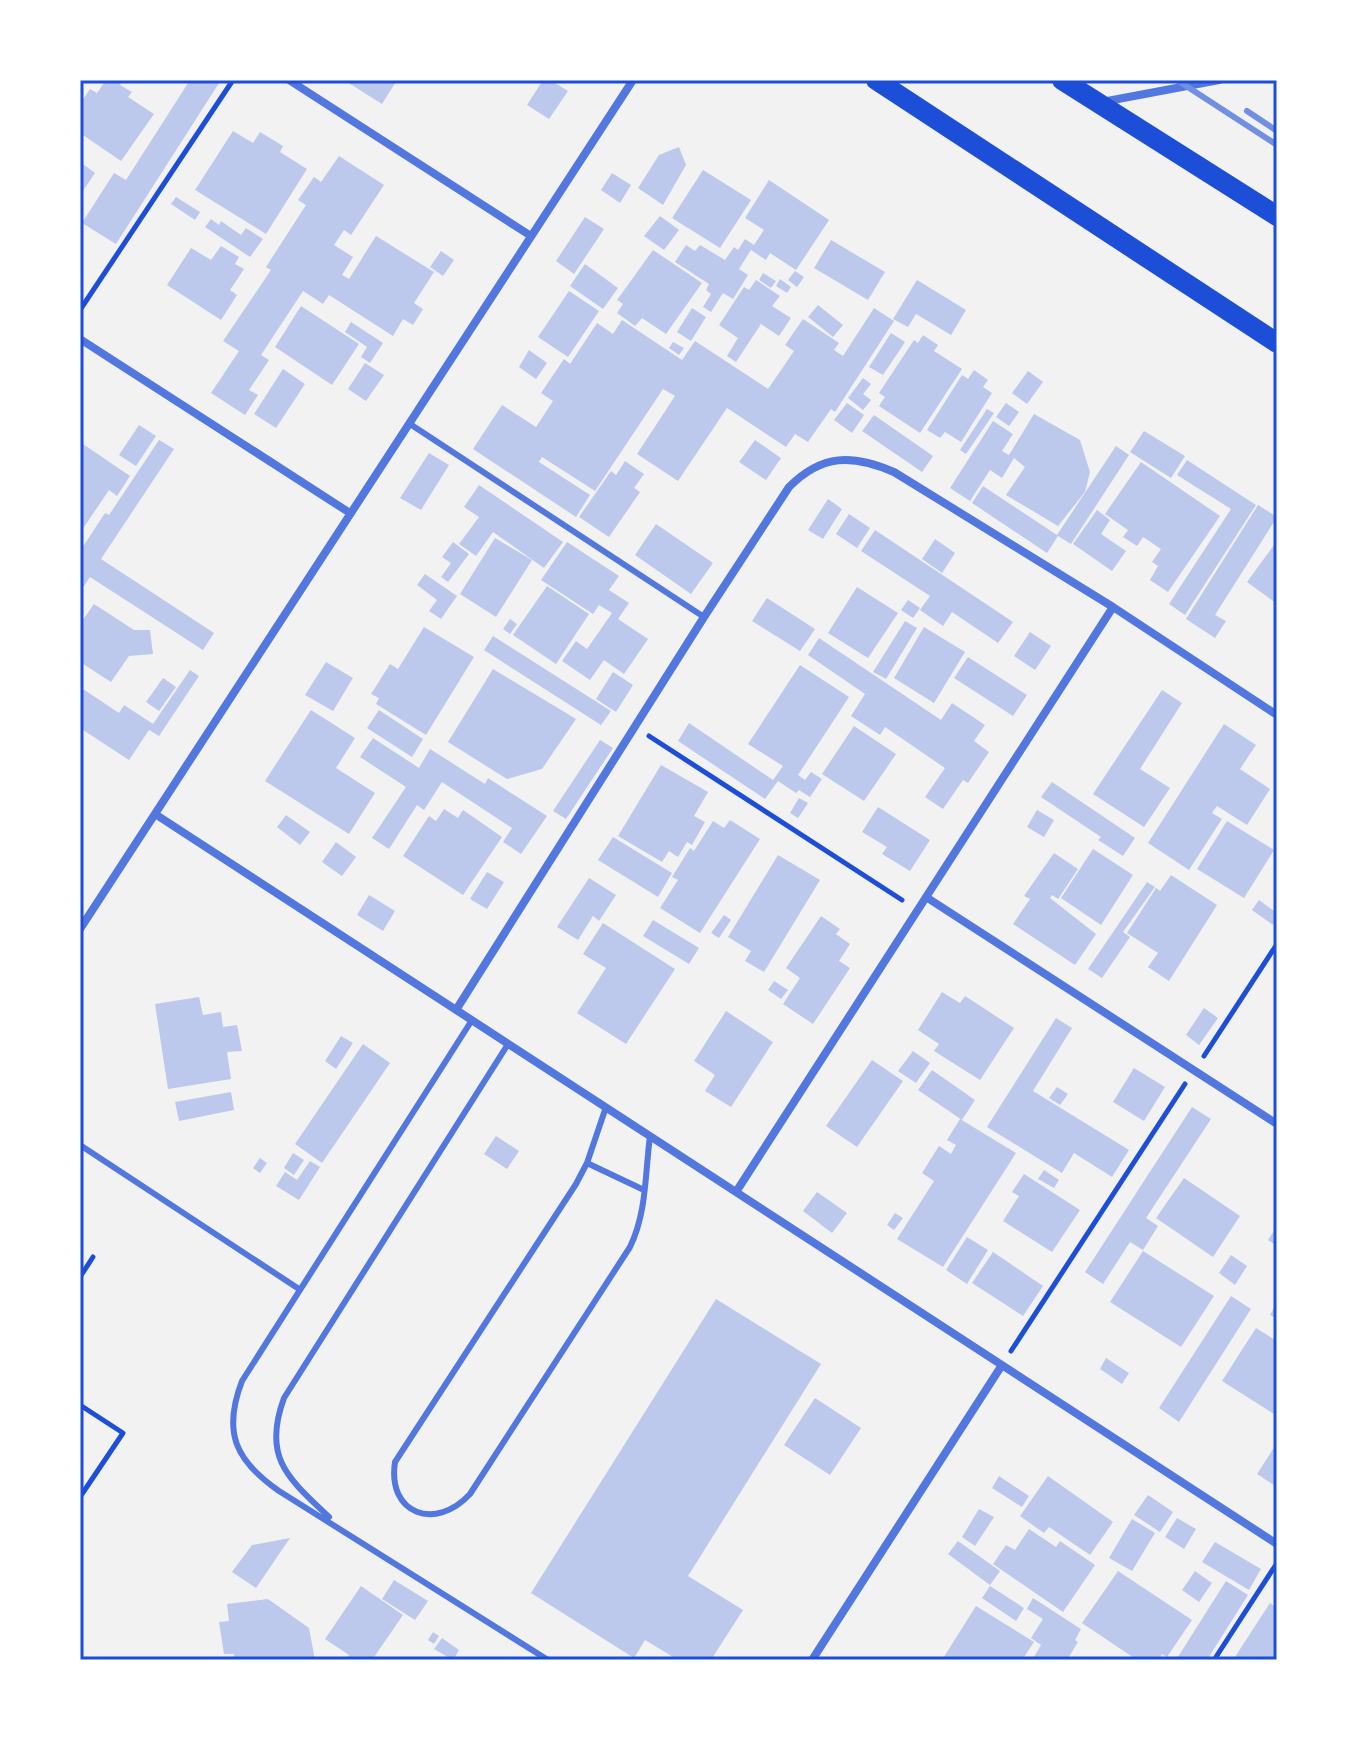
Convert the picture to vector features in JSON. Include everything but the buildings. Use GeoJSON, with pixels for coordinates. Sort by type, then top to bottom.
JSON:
{"type":"FeatureCollection","features":[{"type":"Feature","properties":{"kind":"main road"},"geometry":{"type":"LineString","coordinates":[[876,80],[1277,343]]}},
{"type":"Feature","properties":{"kind":"main road"},"geometry":{"type":"LineString","coordinates":[[1062,80],[1277,216]]}},
{"type":"Feature","properties":{"kind":"street"},"geometry":{"type":"LineString","coordinates":[[289,80],[531,236]]}},
{"type":"Feature","properties":{"kind":"street"},"geometry":{"type":"LineString","coordinates":[[80,929],[633,80]]}},
{"type":"Feature","properties":{"kind":"street"},"geometry":{"type":"LineString","coordinates":[[1097,103],[1219,80]]}},
{"type":"Feature","properties":{"kind":"street"},"geometry":{"type":"LineString","coordinates":[[80,339],[350,513]]}},
{"type":"Feature","properties":{"kind":"street"},"geometry":{"type":"LineString","coordinates":[[456,1010],[789,487],[819,464],[857,459],[894,472],[1113,607],[1277,715]]}},
{"type":"Feature","properties":{"kind":"street"},"geometry":{"type":"LineString","coordinates":[[736,1192],[1113,607]]}},
{"type":"Feature","properties":{"kind":"street"},"geometry":{"type":"LineString","coordinates":[[155,814],[1277,1544]]}},
{"type":"Feature","properties":{"kind":"street"},"geometry":{"type":"LineString","coordinates":[[926,897],[1277,1124]]}},
{"type":"Feature","properties":{"kind":"street"},"geometry":{"type":"LineString","coordinates":[[812,1660],[1002,1365]]}},
{"type":"Feature","properties":{"kind":"lane"},"geometry":{"type":"LineString","coordinates":[[410,424],[704,617]]}},
{"type":"Feature","properties":{"kind":"lane"},"geometry":{"type":"LineString","coordinates":[[472,1020],[242,1381],[233,1415],[235,1439],[244,1462],[260,1478],[543,1659]]}},
{"type":"Feature","properties":{"kind":"lane"},"geometry":{"type":"LineString","coordinates":[[337,1525],[290,1479],[280,1464],[276,1428],[284,1398],[508,1044]]}},
{"type":"Feature","properties":{"kind":"lane"},"geometry":{"type":"LineString","coordinates":[[606,1107],[587,1163],[576,1184],[395,1462],[393,1477],[397,1492],[405,1504],[418,1512],[433,1515],[448,1512],[470,1494],[630,1247],[641,1220],[650,1136]]}},
{"type":"Feature","properties":{"kind":"lane"},"geometry":{"type":"LineString","coordinates":[[80,1145],[299,1289]]}},
{"type":"Feature","properties":{"kind":"lane"},"geometry":{"type":"LineString","coordinates":[[587,1163],[644,1190]]}},
{"type":"Feature","properties":{"kind":"path"},"geometry":{"type":"LineString","coordinates":[[80,310],[233,80]]}},
{"type":"Feature","properties":{"kind":"path"},"geometry":{"type":"LineString","coordinates":[[635,726],[918,910]]}},
{"type":"Feature","properties":{"kind":"path"},"geometry":{"type":"LineString","coordinates":[[1002,1365],[1277,944]]}},
{"type":"Feature","properties":{"kind":"path"},"geometry":{"type":"LineString","coordinates":[[80,1277],[93,1257]]}},
{"type":"Feature","properties":{"kind":"path"},"geometry":{"type":"LineString","coordinates":[[80,1405],[123,1433],[80,1497]]}},
{"type":"Feature","properties":{"kind":"path"},"geometry":{"type":"LineString","coordinates":[[1214,1660],[1277,1563]]}},
{"type":"Feature","properties":{"kind":"railway"},"geometry":{"type":"LineString","coordinates":[[1177,80],[1277,145]]}},
{"type":"Feature","properties":{"kind":"railway"},"geometry":{"type":"LineString","coordinates":[[1247,111],[1277,131]]}}]}
